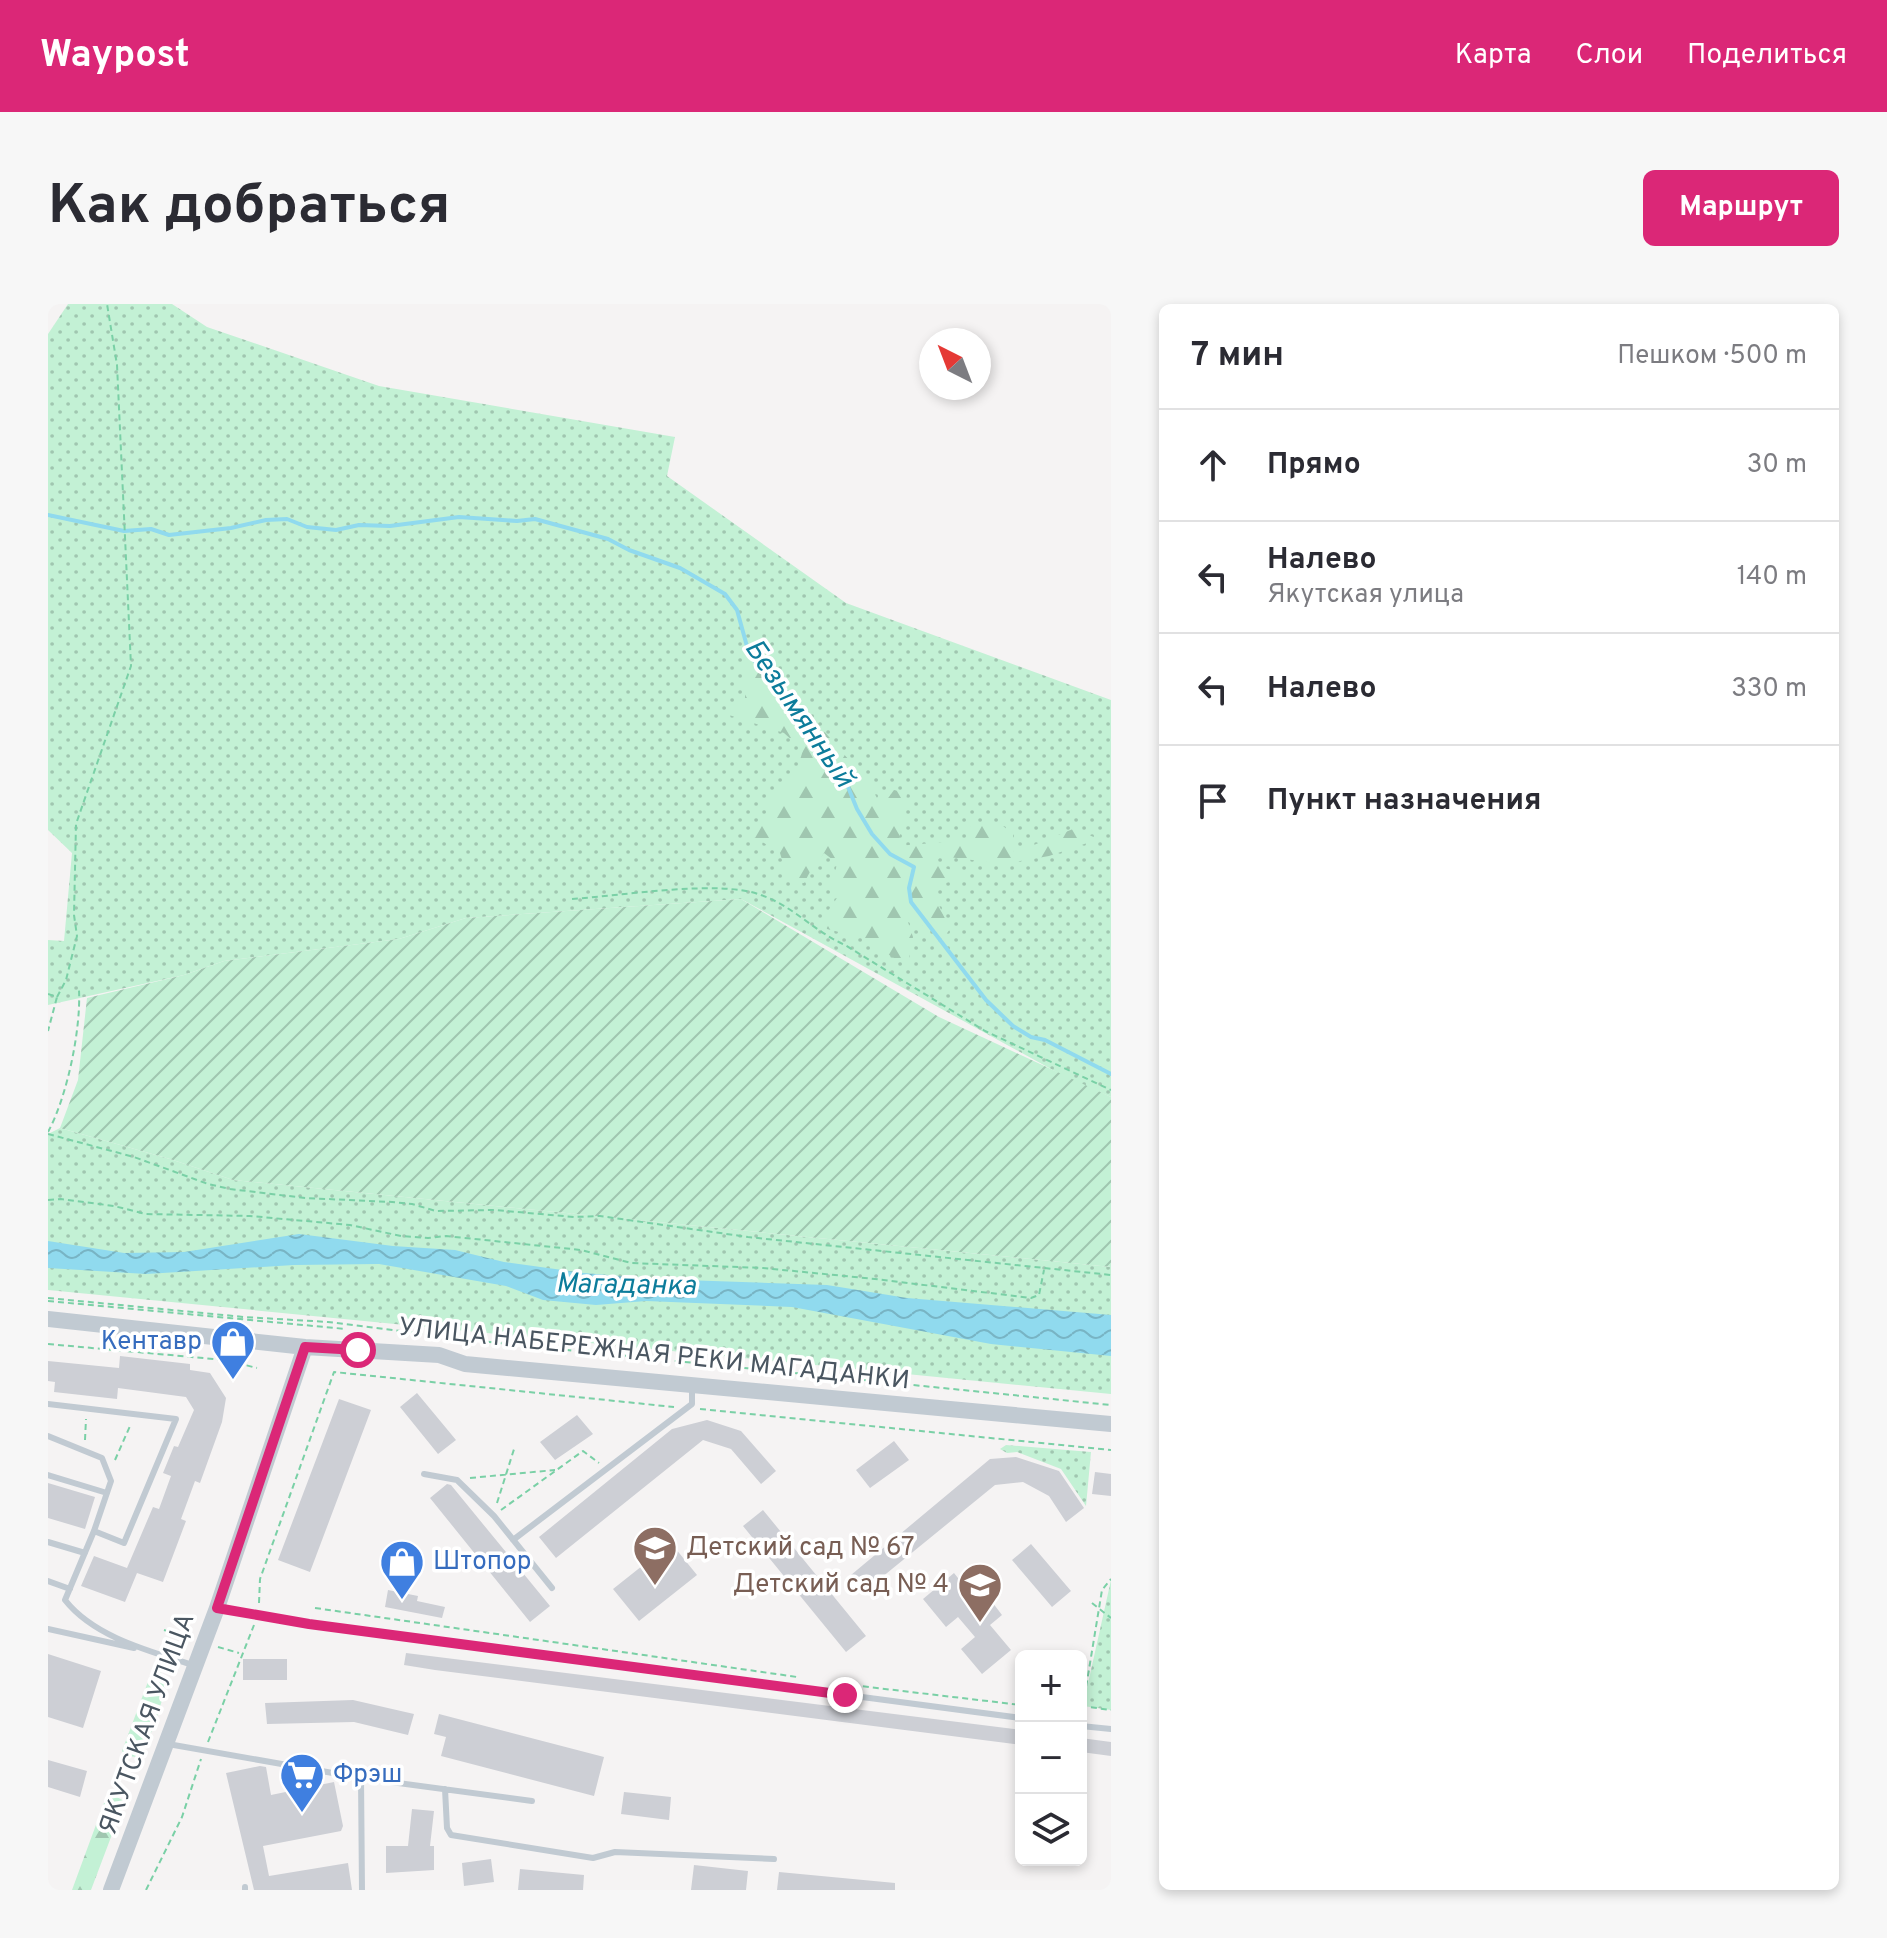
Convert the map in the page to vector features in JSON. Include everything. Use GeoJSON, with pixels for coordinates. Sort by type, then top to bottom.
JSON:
{"type":"FeatureCollection","features":[{"type":"Feature","properties":{"kind":"street","name":"УЛИЦА НАБЕРЕЖНАЯ РЕКИ МАГАДАНКИ"},"geometry":{"type":"LineString","coordinates":[[48,1319],[305,1347],[439,1355],[465,1364],[1111,1424]]}},
{"type":"Feature","properties":{"kind":"street","name":"ЯКУТСКАЯ УЛИЦА"},"geometry":{"type":"LineString","coordinates":[[111,1890],[217,1608],[305,1347]]}},
{"type":"Feature","properties":{"kind":"lane"},"geometry":{"type":"LineString","coordinates":[[513,1540],[692,1404],[692,1385]]}},
{"type":"Feature","properties":{"kind":"lane"},"geometry":{"type":"LineString","coordinates":[[48,1404],[176,1419],[124,1543],[94,1531]]}},
{"type":"Feature","properties":{"kind":"lane"},"geometry":{"type":"LineString","coordinates":[[48,1436],[102,1458],[111,1481],[65,1600],[77,1615],[132,1644],[196,1666]]}},
{"type":"Feature","properties":{"kind":"lane"},"geometry":{"type":"LineString","coordinates":[[424,1474],[457,1480],[494,1516],[552,1588]]}},
{"type":"Feature","properties":{"kind":"lane"},"geometry":{"type":"LineString","coordinates":[[48,1475],[107,1493]]}},
{"type":"Feature","properties":{"kind":"lane"},"geometry":{"type":"LineString","coordinates":[[48,1542],[85,1553]]}},
{"type":"Feature","properties":{"kind":"lane"},"geometry":{"type":"LineString","coordinates":[[48,1581],[70,1589]]}},
{"type":"Feature","properties":{"kind":"lane"},"geometry":{"type":"LineString","coordinates":[[217,1608],[1015,1717]]}},
{"type":"Feature","properties":{"kind":"lane"},"geometry":{"type":"LineString","coordinates":[[48,1629],[156,1653]]}},
{"type":"Feature","properties":{"kind":"lane"},"geometry":{"type":"LineString","coordinates":[[1087,1727],[1111,1729]]}},
{"type":"Feature","properties":{"kind":"lane"},"geometry":{"type":"LineString","coordinates":[[167,1744],[361,1778],[532,1801]]}},
{"type":"Feature","properties":{"kind":"lane"},"geometry":{"type":"LineString","coordinates":[[361,1778],[362,1890]]}},
{"type":"Feature","properties":{"kind":"lane"},"geometry":{"type":"LineString","coordinates":[[445,1789],[447,1828],[451,1835],[593,1858],[615,1852],[774,1859]]}},
{"type":"Feature","properties":{"kind":"path"},"geometry":{"type":"LineString","coordinates":[[48,1031],[77,936],[74,915],[76,824],[131,666],[117,365],[107,304]]}},
{"type":"Feature","properties":{"kind":"path"},"geometry":{"type":"LineString","coordinates":[[572,899],[700,889],[731,889],[760,894],[789,908],[824,936],[845,945],[985,1031],[1111,1090]]}},
{"type":"Feature","properties":{"kind":"path"},"geometry":{"type":"LineString","coordinates":[[79,990],[68,1079],[48,1133],[134,1157],[208,1184],[254,1193],[402,1203],[436,1211],[495,1210],[574,1217],[600,1216],[748,1237],[1111,1275]]}},
{"type":"Feature","properties":{"kind":"path"},"geometry":{"type":"LineString","coordinates":[[48,994],[57,997]]}},
{"type":"Feature","properties":{"kind":"path"},"geometry":{"type":"LineString","coordinates":[[48,1200],[114,1206],[146,1214],[250,1216],[350,1225],[401,1236],[446,1236],[581,1250],[631,1263],[763,1268],[1031,1298],[1039,1295],[1044,1269]]}},
{"type":"Feature","properties":{"kind":"path"},"geometry":{"type":"LineString","coordinates":[[48,1300],[346,1329]]}},
{"type":"Feature","properties":{"kind":"path"},"geometry":{"type":"LineString","coordinates":[[48,1300],[328,1322],[498,1343],[1111,1405]]}},
{"type":"Feature","properties":{"kind":"path"},"geometry":{"type":"LineString","coordinates":[[48,1344],[225,1360],[257,1368]]}},
{"type":"Feature","properties":{"kind":"path"},"geometry":{"type":"LineString","coordinates":[[146,1890],[182,1817],[205,1749],[258,1615],[260,1579],[334,1372],[1111,1450]]}},
{"type":"Feature","properties":{"kind":"path"},"geometry":{"type":"LineString","coordinates":[[84,1450],[87,1409]]}},
{"type":"Feature","properties":{"kind":"path"},"geometry":{"type":"LineString","coordinates":[[107,1470],[129,1431],[131,1414]]}},
{"type":"Feature","properties":{"kind":"path"},"geometry":{"type":"LineString","coordinates":[[494,1516],[515,1446]]}},
{"type":"Feature","properties":{"kind":"path"},"geometry":{"type":"LineString","coordinates":[[494,1516],[583,1451],[606,1469]]}},
{"type":"Feature","properties":{"kind":"path"},"geometry":{"type":"LineString","coordinates":[[457,1480],[557,1470]]}},
{"type":"Feature","properties":{"kind":"path"},"geometry":{"type":"LineString","coordinates":[[1087,1677],[1102,1590],[1111,1579]]}},
{"type":"Feature","properties":{"kind":"path"},"geometry":{"type":"LineString","coordinates":[[1092,1603],[1111,1618]]}},
{"type":"Feature","properties":{"kind":"path"},"geometry":{"type":"LineString","coordinates":[[315,1608],[805,1679]]}},
{"type":"Feature","properties":{"kind":"path"},"geometry":{"type":"LineString","coordinates":[[836,1683],[1015,1704]]}},
{"type":"Feature","properties":{"kind":"path"},"geometry":{"type":"LineString","coordinates":[[1087,1707],[1111,1710]]}},
{"type":"Feature","properties":{"kind":"green space"},"geometry":{"type":"Polygon","coordinates":[[[68,304],[172,304],[207,327],[379,386],[675,437],[667,476],[846,603],[1111,700],[1111,1097],[1071,1080],[741,899],[466,918],[399,939],[224,961],[184,975],[48,1005],[48,940],[64,941],[72,853],[48,830],[48,334],[68,304]]]}},
{"type":"Feature","properties":{"kind":"green space"},"geometry":{"type":"Polygon","coordinates":[[[767,664],[792,702],[823,730],[869,783],[878,800],[886,801],[894,790],[907,793],[898,846],[967,840],[971,823],[998,822],[1013,834],[1014,853],[1073,829],[1099,839],[1049,856],[1003,864],[941,856],[933,864],[960,873],[959,879],[935,886],[937,901],[950,929],[945,936],[923,926],[904,910],[913,937],[909,959],[897,960],[863,938],[827,929],[823,918],[837,898],[833,883],[837,863],[824,853],[804,883],[788,880],[780,853],[751,835],[770,814],[770,798],[795,777],[803,750],[784,733],[726,714],[745,698],[746,666],[767,664]]]}},
{"type":"Feature","properties":{"kind":"green space"},"geometry":{"type":"Polygon","coordinates":[[[741,899],[939,1017],[1111,1097],[1111,1267],[233,1180],[60,1128],[78,1080],[87,998],[184,975],[224,961],[399,939],[466,918],[741,899]]]}},
{"type":"Feature","properties":{"kind":"green space"},"geometry":{"type":"Polygon","coordinates":[[[60,1128],[233,1180],[1111,1267],[1111,1394],[48,1290],[48,1134],[60,1128]]]}},
{"type":"Feature","properties":{"kind":"green space"},"geometry":{"type":"Polygon","coordinates":[[[1006,1445],[1091,1452],[1086,1506],[1061,1469],[1017,1452],[1007,1453],[1000,1449],[1006,1445]]]}},
{"type":"Feature","properties":{"kind":"green space"},"geometry":{"type":"Polygon","coordinates":[[[1111,1580],[1111,1710],[1087,1707],[1087,1688],[1111,1580]]]}},
{"type":"Feature","properties":{"kind":"green space"},"geometry":{"type":"Polygon","coordinates":[[[152,1671],[160,1672],[168,1680],[154,1727],[138,1757],[126,1756],[122,1751],[152,1671]]]}},
{"type":"Feature","properties":{"kind":"green space"},"geometry":{"type":"Polygon","coordinates":[[[115,1796],[124,1801],[91,1890],[72,1890],[104,1803],[115,1796]]]}},
{"type":"Feature","properties":{"kind":"water","name":"Магаданка"},"geometry":{"type":"Polygon","coordinates":[[[299,1234],[455,1250],[504,1262],[584,1273],[655,1279],[827,1285],[907,1298],[1111,1315],[1111,1356],[991,1344],[792,1307],[646,1301],[596,1305],[543,1300],[506,1286],[379,1264],[294,1265],[146,1274],[48,1268],[48,1241],[124,1253],[184,1252],[299,1234]]]}},
{"type":"Feature","properties":{"kind":"building"},"geometry":{"type":"Polygon","coordinates":[[[120,1356],[190,1364],[190,1370],[210,1373],[226,1398],[222,1422],[200,1483],[195,1481],[181,1519],[186,1521],[163,1582],[137,1573],[125,1602],[81,1586],[94,1556],[127,1568],[153,1507],[159,1509],[171,1476],[163,1473],[194,1410],[186,1397],[118,1388],[117,1399],[54,1392],[55,1382],[48,1381],[48,1361],[119,1368],[120,1356]]]}},
{"type":"Feature","properties":{"kind":"building"},"geometry":{"type":"Polygon","coordinates":[[[417,1393],[456,1440],[438,1454],[400,1407],[417,1393]]]}},
{"type":"Feature","properties":{"kind":"building"},"geometry":{"type":"Polygon","coordinates":[[[339,1399],[371,1410],[310,1572],[278,1560],[339,1399]]]}},
{"type":"Feature","properties":{"kind":"building"},"geometry":{"type":"Polygon","coordinates":[[[577,1415],[593,1434],[555,1460],[540,1442],[577,1415]]]}},
{"type":"Feature","properties":{"kind":"building"},"geometry":{"type":"Polygon","coordinates":[[[707,1420],[741,1431],[776,1471],[761,1484],[731,1449],[703,1440],[556,1558],[539,1537],[672,1429],[707,1420]]]}},
{"type":"Feature","properties":{"kind":"building"},"geometry":{"type":"Polygon","coordinates":[[[894,1441],[909,1460],[870,1488],[856,1470],[894,1441]]]}},
{"type":"Feature","properties":{"kind":"building"},"geometry":{"type":"Polygon","coordinates":[[[1016,1457],[1059,1471],[1084,1508],[1066,1522],[1049,1496],[1023,1482],[995,1485],[865,1591],[851,1575],[990,1459],[1016,1457]]]}},
{"type":"Feature","properties":{"kind":"building"},"geometry":{"type":"Polygon","coordinates":[[[1095,1472],[1111,1474],[1111,1496],[1092,1494],[1095,1472]]]}},
{"type":"Feature","properties":{"kind":"building"},"geometry":{"type":"Polygon","coordinates":[[[48,1483],[95,1497],[85,1529],[48,1518],[48,1483]]]}},
{"type":"Feature","properties":{"kind":"building"},"geometry":{"type":"Polygon","coordinates":[[[447,1484],[451,1485],[550,1606],[530,1622],[430,1498],[447,1484]]]}},
{"type":"Feature","properties":{"kind":"building"},"geometry":{"type":"Polygon","coordinates":[[[763,1510],[866,1636],[846,1652],[743,1526],[763,1510]]]}},
{"type":"Feature","properties":{"kind":"building","name":"Детский сад № 67"},"geometry":{"type":"Polygon","coordinates":[[[671,1543],[697,1575],[639,1621],[613,1589],[671,1543]]]}},
{"type":"Feature","properties":{"kind":"building"},"geometry":{"type":"Polygon","coordinates":[[[1031,1544],[1071,1591],[1052,1607],[1012,1560],[1031,1544]]]}},
{"type":"Feature","properties":{"kind":"building","name":"Детский сад № 4"},"geometry":{"type":"Polygon","coordinates":[[[954,1573],[977,1602],[986,1594],[1002,1615],[990,1625],[1011,1650],[982,1674],[961,1649],[975,1637],[958,1617],[946,1627],[923,1599],[954,1573]]]}},
{"type":"Feature","properties":{"kind":"building","name":"Штопор"},"geometry":{"type":"Polygon","coordinates":[[[388,1590],[418,1596],[417,1601],[445,1607],[442,1618],[385,1607],[388,1590]]]}},
{"type":"Feature","properties":{"kind":"building"},"geometry":{"type":"Polygon","coordinates":[[[406,1653],[1015,1729],[1015,1744],[435,1670],[404,1665],[406,1653]]]}},
{"type":"Feature","properties":{"kind":"building"},"geometry":{"type":"Polygon","coordinates":[[[48,1654],[101,1671],[83,1728],[48,1717],[48,1654]]]}},
{"type":"Feature","properties":{"kind":"building"},"geometry":{"type":"Polygon","coordinates":[[[243,1659],[287,1659],[287,1680],[243,1680],[243,1659]]]}},
{"type":"Feature","properties":{"kind":"building"},"geometry":{"type":"Polygon","coordinates":[[[353,1700],[414,1714],[408,1735],[354,1722],[267,1724],[265,1703],[353,1700]]]}},
{"type":"Feature","properties":{"kind":"building"},"geometry":{"type":"Polygon","coordinates":[[[439,1714],[604,1757],[594,1796],[441,1756],[446,1737],[434,1734],[439,1714]]]}},
{"type":"Feature","properties":{"kind":"building"},"geometry":{"type":"Polygon","coordinates":[[[1087,1739],[1111,1742],[1111,1756],[1087,1753],[1087,1739]]]}},
{"type":"Feature","properties":{"kind":"building"},"geometry":{"type":"Polygon","coordinates":[[[48,1760],[87,1771],[80,1797],[48,1787],[48,1760]]]}},
{"type":"Feature","properties":{"kind":"building"},"geometry":{"type":"Polygon","coordinates":[[[266,1767],[271,1795],[334,1782],[343,1826],[341,1831],[263,1846],[269,1876],[348,1863],[352,1890],[254,1890],[226,1773],[266,1767]]]}},
{"type":"Feature","properties":{"kind":"building"},"geometry":{"type":"Polygon","coordinates":[[[624,1792],[671,1797],[669,1820],[621,1814],[624,1792]]]}},
{"type":"Feature","properties":{"kind":"building"},"geometry":{"type":"Polygon","coordinates":[[[412,1809],[434,1811],[430,1846],[434,1846],[434,1870],[386,1873],[386,1846],[408,1846],[412,1809]]]}},
{"type":"Feature","properties":{"kind":"building"},"geometry":{"type":"Polygon","coordinates":[[[491,1859],[494,1882],[464,1886],[462,1863],[491,1859]]]}},
{"type":"Feature","properties":{"kind":"building"},"geometry":{"type":"Polygon","coordinates":[[[694,1865],[748,1871],[746,1890],[691,1890],[694,1865]]]}},
{"type":"Feature","properties":{"kind":"building"},"geometry":{"type":"Polygon","coordinates":[[[520,1869],[584,1875],[583,1890],[518,1890],[520,1869]]]}},
{"type":"Feature","properties":{"kind":"building"},"geometry":{"type":"Polygon","coordinates":[[[779,1872],[895,1883],[895,1890],[777,1890],[779,1872]]]}},
{"type":"Feature","properties":{"kind":"waterway","name":"Безымянный"},"geometry":{"type":"LineString","coordinates":[[48,515],[124,531],[151,529],[169,535],[287,519],[307,527],[336,530],[359,525],[390,526],[459,517],[517,521],[535,519],[608,539],[680,568],[725,594],[737,610],[748,650],[761,671],[810,741],[846,782],[872,834],[890,854],[914,867],[909,888],[911,902],[986,1000],[1013,1026],[1031,1037],[1045,1040],[1111,1074]]}},
{"type":"Feature","properties":{"kind":"place","name":"Кентавр"},"geometry":{"type":"Point","coordinates":[233,1381]}},
{"type":"Feature","properties":{"kind":"place","name":"Детский сад № 67"},"geometry":{"type":"Point","coordinates":[655,1587]}},
{"type":"Feature","properties":{"kind":"place","name":"Штопор"},"geometry":{"type":"Point","coordinates":[402,1601]}},
{"type":"Feature","properties":{"kind":"place","name":"Детский сад № 4"},"geometry":{"type":"Point","coordinates":[980,1624]}},
{"type":"Feature","properties":{"kind":"place","name":"Фрэш"},"geometry":{"type":"Point","coordinates":[302,1814]}},
{"type":"Feature","properties":{"kind":"route"},"geometry":{"type":"LineString","coordinates":[[358,1350],[305,1347],[217,1608],[309,1624],[845,1695]]}}]}
